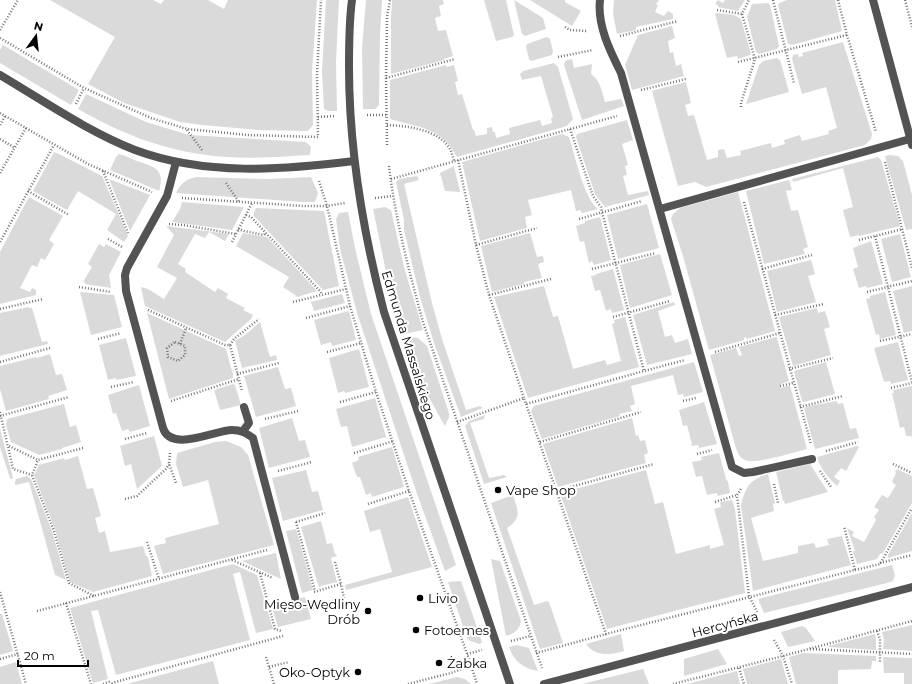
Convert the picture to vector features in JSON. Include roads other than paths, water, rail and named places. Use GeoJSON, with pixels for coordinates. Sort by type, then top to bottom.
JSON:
{"type":"FeatureCollection","features":[{"type":"Feature","properties":{"kind":"street","name":"Edmunda Massalskiego"},"geometry":{"type":"LineString","coordinates":[[352,0],[350,21],[349,83],[354,161],[370,257],[384,312],[510,684]]}},
{"type":"Feature","properties":{"kind":"street"},"geometry":{"type":"LineString","coordinates":[[600,0],[599,9],[606,39],[621,73],[672,248],[732,467],[744,473],[812,459]]}},
{"type":"Feature","properties":{"kind":"street"},"geometry":{"type":"LineString","coordinates":[[660,209],[740,186],[911,142],[873,0]]}},
{"type":"Feature","properties":{"kind":"street"},"geometry":{"type":"LineString","coordinates":[[0,75],[93,130],[136,150],[176,162],[215,168],[240,168],[311,166],[354,161]]}},
{"type":"Feature","properties":{"kind":"street"},"geometry":{"type":"LineString","coordinates":[[176,162],[167,196],[127,268],[125,282],[163,428],[164,431],[172,438],[182,440],[232,430],[243,431],[253,438],[295,597]]}},
{"type":"Feature","properties":{"kind":"street"},"geometry":{"type":"LineString","coordinates":[[243,431],[248,423],[244,407]]}},
{"type":"Feature","properties":{"kind":"street","name":"Hercyńska"},"geometry":{"type":"LineString","coordinates":[[544,684],[912,587]]}},
{"type":"Feature","properties":{"kind":"place","name":"Vape Shop"},"geometry":{"type":"Point","coordinates":[498,490]}},
{"type":"Feature","properties":{"kind":"place","name":"Livio"},"geometry":{"type":"Point","coordinates":[420,598]}},
{"type":"Feature","properties":{"kind":"place","name":"Mięso-Wędliny Drób"},"geometry":{"type":"Point","coordinates":[368,611]}},
{"type":"Feature","properties":{"kind":"place","name":"Fotoemes"},"geometry":{"type":"Point","coordinates":[416,630]}},
{"type":"Feature","properties":{"kind":"place","name":"Żabka"},"geometry":{"type":"Point","coordinates":[439,663]}},
{"type":"Feature","properties":{"kind":"place","name":"Oko-Optyk"},"geometry":{"type":"Point","coordinates":[358,672]}}]}
